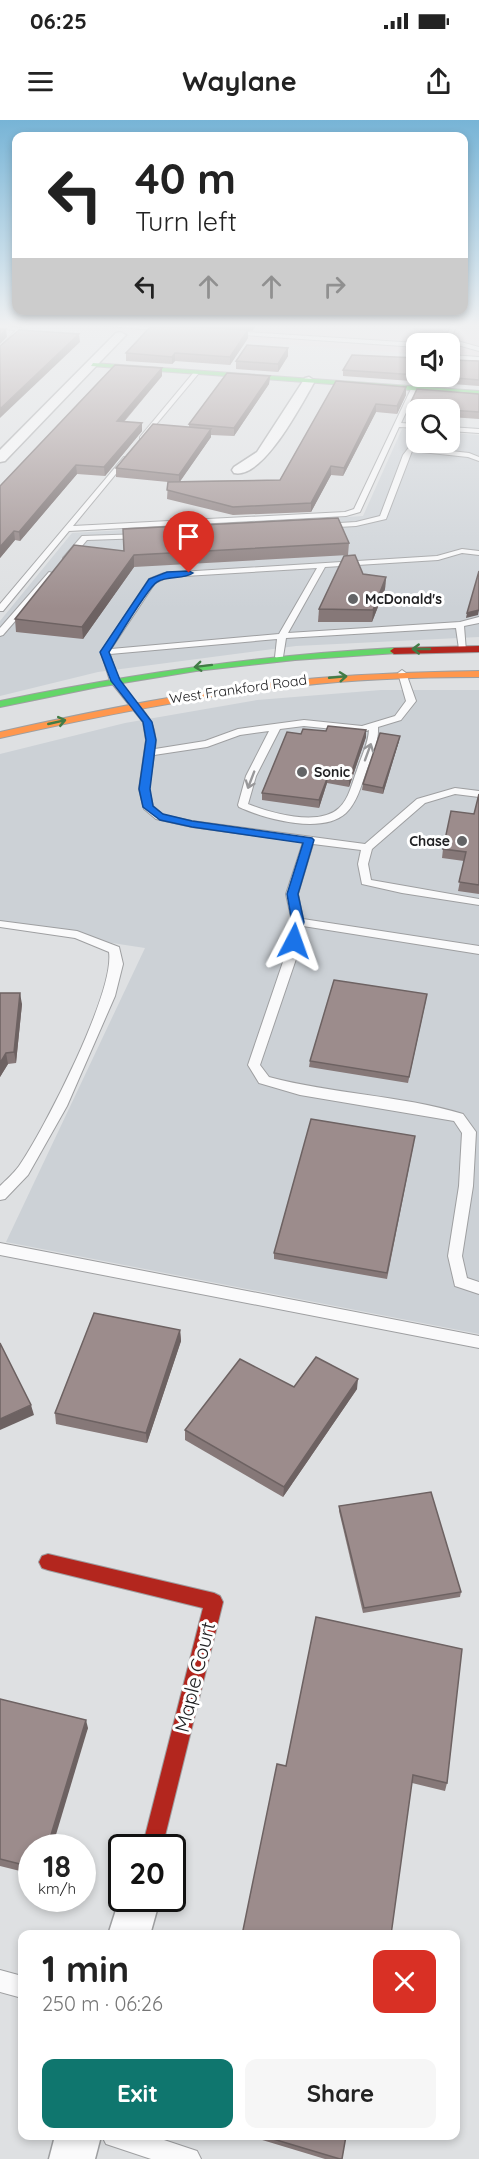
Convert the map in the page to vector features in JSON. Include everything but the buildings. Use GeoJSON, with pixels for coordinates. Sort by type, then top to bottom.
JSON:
{"type":"FeatureCollection","features":[{"type":"Feature","properties":{"kind":"main road","name":"West Frankford Road"},"geometry":{"type":"LineString","coordinates":[[0,704],[184,668],[279,657],[391,649],[479,649]]}},
{"type":"Feature","properties":{"kind":"main road","name":"West Frankford Road"},"geometry":{"type":"LineString","coordinates":[[0,735],[135,704],[261,684],[402,673],[479,674]]}},
{"type":"Feature","properties":{"kind":"main road","name":"Maple Court"},"geometry":{"type":"LineString","coordinates":[[48,1562],[214,1602],[156,1834]]}},
{"type":"Feature","properties":{"kind":"street"},"geometry":{"type":"LineString","coordinates":[[0,458],[39,419]]}},
{"type":"Feature","properties":{"kind":"street"},"geometry":{"type":"LineString","coordinates":[[239,470],[262,455],[285,419]]}},
{"type":"Feature","properties":{"kind":"street"},"geometry":{"type":"LineString","coordinates":[[0,437],[20,438]]}},
{"type":"Feature","properties":{"kind":"street"},"geometry":{"type":"LineString","coordinates":[[130,1930],[135,1912]]}},
{"type":"Feature","properties":{"kind":"street"},"geometry":{"type":"LineString","coordinates":[[72,2159],[77,2140]]}},
{"type":"Feature","properties":{"kind":"lane"},"geometry":{"type":"LineString","coordinates":[[136,446],[158,419]]}},
{"type":"Feature","properties":{"kind":"lane"},"geometry":{"type":"LineString","coordinates":[[68,529],[346,514],[357,510],[401,419]]}},
{"type":"Feature","properties":{"kind":"lane"},"geometry":{"type":"LineString","coordinates":[[398,425],[406,425]]}},
{"type":"Feature","properties":{"kind":"lane"},"geometry":{"type":"LineString","coordinates":[[460,430],[479,431]]}},
{"type":"Feature","properties":{"kind":"lane"},"geometry":{"type":"LineString","coordinates":[[309,527],[356,524],[383,517],[408,453]]}},
{"type":"Feature","properties":{"kind":"lane"},"geometry":{"type":"LineString","coordinates":[[449,453],[469,455],[479,459]]}},
{"type":"Feature","properties":{"kind":"lane"},"geometry":{"type":"LineString","coordinates":[[0,609],[128,456]]}},
{"type":"Feature","properties":{"kind":"lane"},"geometry":{"type":"LineString","coordinates":[[0,633],[85,538],[155,536]]}},
{"type":"Feature","properties":{"kind":"lane"},"geometry":{"type":"LineString","coordinates":[[105,652],[152,581],[167,575],[438,558],[462,551],[479,553]]}},
{"type":"Feature","properties":{"kind":"lane"},"geometry":{"type":"LineString","coordinates":[[279,657],[282,636],[322,566]]}},
{"type":"Feature","properties":{"kind":"lane"},"geometry":{"type":"LineString","coordinates":[[105,652],[282,636],[460,625],[479,620]]}},
{"type":"Feature","properties":{"kind":"lane"},"geometry":{"type":"LineString","coordinates":[[460,625],[463,649]]}},
{"type":"Feature","properties":{"kind":"lane"},"geometry":{"type":"LineString","coordinates":[[105,652],[116,681],[148,722],[151,740],[144,789],[148,807],[160,817],[192,824],[367,848]]}},
{"type":"Feature","properties":{"kind":"lane"},"geometry":{"type":"LineString","coordinates":[[149,753],[207,744],[238,732],[304,723],[363,729],[373,726],[398,718],[411,701],[402,673]]}},
{"type":"Feature","properties":{"kind":"lane"},"geometry":{"type":"LineString","coordinates":[[276,727],[251,776],[243,805],[259,813],[294,819],[327,819],[341,812],[354,790],[375,732],[373,726]]}},
{"type":"Feature","properties":{"kind":"lane"},"geometry":{"type":"LineString","coordinates":[[479,794],[455,791],[421,801],[367,848],[363,864],[366,882],[479,902]]}},
{"type":"Feature","properties":{"kind":"lane"},"geometry":{"type":"LineString","coordinates":[[309,840],[292,894],[298,922],[290,959],[254,1065],[264,1080],[300,1090],[458,1116],[469,1132],[466,1186],[455,1256],[460,1282],[479,1288]]}},
{"type":"Feature","properties":{"kind":"lane"},"geometry":{"type":"LineString","coordinates":[[298,922],[479,950]]}},
{"type":"Feature","properties":{"kind":"lane"},"geometry":{"type":"LineString","coordinates":[[0,924],[77,935],[115,950],[117,964],[109,996],[60,1106],[23,1171],[0,1196]]}},
{"type":"Feature","properties":{"kind":"lane"},"geometry":{"type":"LineString","coordinates":[[0,1249],[479,1342]]}},
{"type":"Feature","properties":{"kind":"lane"},"geometry":{"type":"LineString","coordinates":[[0,1981],[18,1987]]}},
{"type":"Feature","properties":{"kind":"lane"},"geometry":{"type":"LineString","coordinates":[[127,2140],[189,2159]]}},
{"type":"Feature","properties":{"kind":"shaded area"},"geometry":{"type":"Polygon","coordinates":[[[402,429],[406,430],[406,453],[460,453],[460,434],[479,435],[479,637],[296,646],[98,672],[0,696],[0,621],[72,533],[363,516],[402,429]]]}},
{"type":"Feature","properties":{"kind":"shaded area"},"geometry":{"type":"Polygon","coordinates":[[[381,690],[479,690],[479,1334],[6,1242],[145,948],[0,926],[0,754],[125,723],[257,700],[381,690]]]}},
{"type":"Feature","properties":{"kind":"traffic: fast"},"geometry":{"type":"LineString","coordinates":[[0,704],[98,684],[196,668],[295,657],[394,651]]}},
{"type":"Feature","properties":{"kind":"traffic: slow"},"geometry":{"type":"LineString","coordinates":[[0,735],[119,709],[238,690],[357,678],[479,674]]}},
{"type":"Feature","properties":{"kind":"traffic: jam"},"geometry":{"type":"LineString","coordinates":[[394,651],[479,649]]}},
{"type":"Feature","properties":{"kind":"traffic: jam"},"geometry":{"type":"LineString","coordinates":[[48,1562],[214,1602],[156,1834]]}},
{"type":"Feature","properties":{"kind":"place","name":"McDonald's"},"geometry":{"type":"Point","coordinates":[353,599]}},
{"type":"Feature","properties":{"kind":"place","name":"Sonic"},"geometry":{"type":"Point","coordinates":[302,772]}},
{"type":"Feature","properties":{"kind":"place","name":"Chase"},"geometry":{"type":"Point","coordinates":[462,841]}},
{"type":"Feature","properties":{"kind":"route"},"geometry":{"type":"LineString","coordinates":[[189,573],[167,575],[152,581],[105,652],[116,681],[148,722],[151,740],[144,789],[148,807],[160,817],[192,824],[309,840],[292,894],[298,922],[294,941]]}}]}
